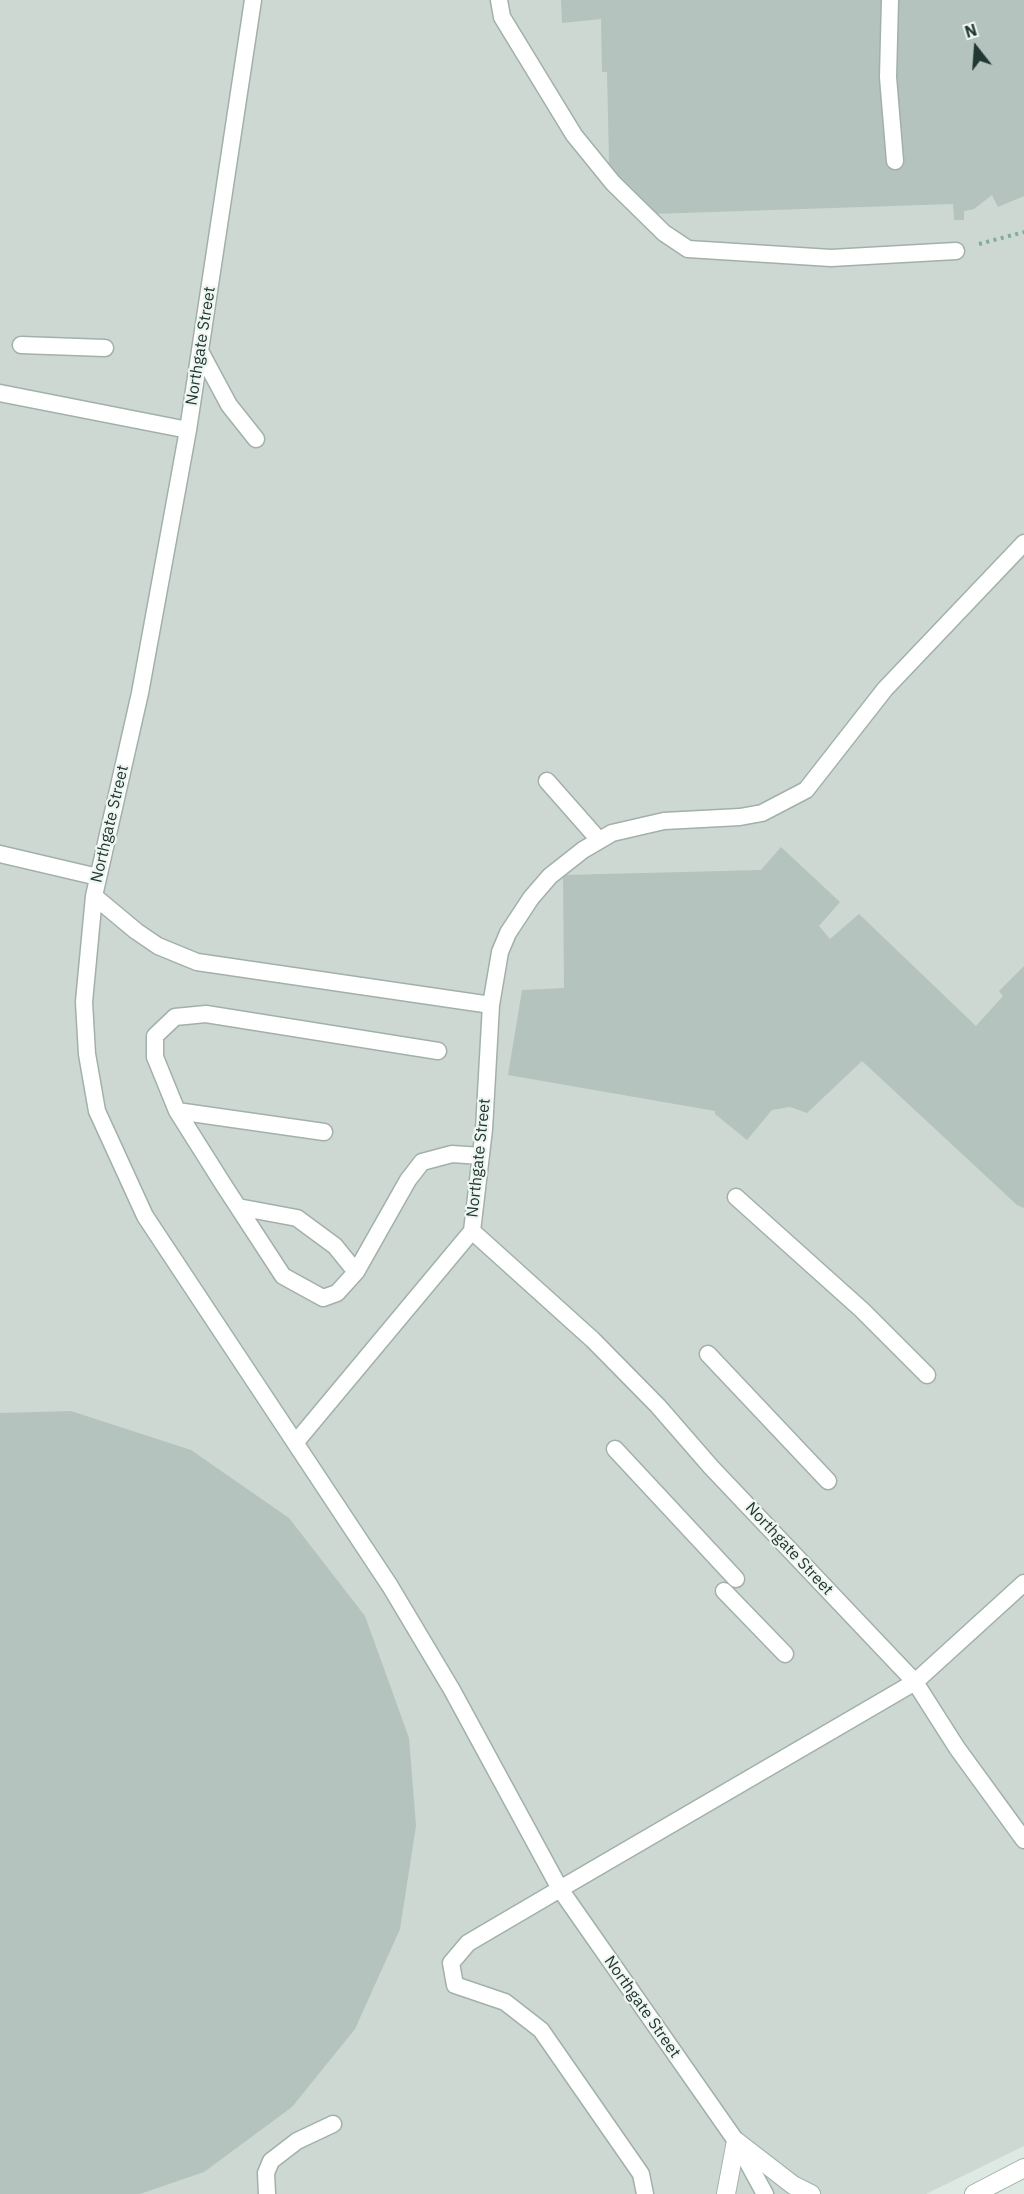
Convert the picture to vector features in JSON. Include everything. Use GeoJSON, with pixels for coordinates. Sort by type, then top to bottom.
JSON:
{"type":"FeatureCollection","features":[{"type":"Feature","properties":{"kind":"street"},"geometry":{"type":"LineString","coordinates":[[726,2194],[736,2142],[793,2185],[811,2194]]}},
{"type":"Feature","properties":{"kind":"street"},"geometry":{"type":"LineString","coordinates":[[974,2194],[1024,2168]]}},
{"type":"Feature","properties":{"kind":"lane","name":"Northgate Street"},"geometry":{"type":"LineString","coordinates":[[253,0],[188,430],[140,693],[94,896],[84,1002],[87,1054],[96,1111],[145,1216],[390,1587],[452,1690],[560,1889],[736,2142],[765,2194]]}},
{"type":"Feature","properties":{"kind":"lane"},"geometry":{"type":"LineString","coordinates":[[500,0],[502,17],[574,135],[613,183],[664,232],[688,249],[831,258],[956,251]]}},
{"type":"Feature","properties":{"kind":"lane"},"geometry":{"type":"LineString","coordinates":[[890,0],[888,77],[895,161]]}},
{"type":"Feature","properties":{"kind":"lane"},"geometry":{"type":"LineString","coordinates":[[21,345],[105,348]]}},
{"type":"Feature","properties":{"kind":"lane"},"geometry":{"type":"LineString","coordinates":[[200,351],[229,405],[256,439]]}},
{"type":"Feature","properties":{"kind":"lane"},"geometry":{"type":"LineString","coordinates":[[0,393],[188,430]]}},
{"type":"Feature","properties":{"kind":"lane"},"geometry":{"type":"LineString","coordinates":[[491,1005],[500,952],[518,917],[550,876],[612,833],[664,821],[740,817],[762,813],[800,794],[848,738],[885,689],[1024,543]]}},
{"type":"Feature","properties":{"kind":"lane"},"geometry":{"type":"LineString","coordinates":[[547,781],[599,840]]}},
{"type":"Feature","properties":{"kind":"lane"},"geometry":{"type":"LineString","coordinates":[[0,854],[98,877]]}},
{"type":"Feature","properties":{"kind":"lane","name":"Northgate Street"},"geometry":{"type":"LineString","coordinates":[[94,896],[135,931],[158,946],[197,962],[491,1005],[472,1231],[592,1340],[658,1406],[711,1467],[915,1682],[957,1748],[1024,1840]]}},
{"type":"Feature","properties":{"kind":"lane"},"geometry":{"type":"LineString","coordinates":[[438,1051],[206,1014],[175,1017],[155,1036],[155,1057],[177,1111],[238,1207],[284,1276],[323,1298],[337,1293],[357,1272],[408,1180],[422,1162],[452,1154],[480,1156]]}},
{"type":"Feature","properties":{"kind":"lane"},"geometry":{"type":"LineString","coordinates":[[177,1111],[324,1132]]}},
{"type":"Feature","properties":{"kind":"lane"},"geometry":{"type":"LineString","coordinates":[[736,1197],[862,1310],[927,1376]]}},
{"type":"Feature","properties":{"kind":"lane"},"geometry":{"type":"LineString","coordinates":[[238,1207],[297,1218],[335,1246],[357,1272]]}},
{"type":"Feature","properties":{"kind":"lane"},"geometry":{"type":"LineString","coordinates":[[296,1442],[472,1231]]}},
{"type":"Feature","properties":{"kind":"lane"},"geometry":{"type":"LineString","coordinates":[[708,1354],[828,1481]]}},
{"type":"Feature","properties":{"kind":"lane"},"geometry":{"type":"LineString","coordinates":[[615,1449],[736,1579]]}},
{"type":"Feature","properties":{"kind":"lane"},"geometry":{"type":"LineString","coordinates":[[645,2194],[641,2174],[541,2030],[505,2002],[455,1984],[451,1963],[468,1943],[915,1682],[1024,1583]]}},
{"type":"Feature","properties":{"kind":"lane"},"geometry":{"type":"LineString","coordinates":[[724,1591],[785,1654]]}},
{"type":"Feature","properties":{"kind":"lane"},"geometry":{"type":"LineString","coordinates":[[267,2194],[266,2173],[271,2161],[297,2141],[333,2124]]}},
{"type":"Feature","properties":{"kind":"path"},"geometry":{"type":"LineString","coordinates":[[956,251],[1024,232]]}},
{"type":"Feature","properties":{"kind":"shaded area"},"geometry":{"type":"Polygon","coordinates":[[[0,0],[1024,0],[1024,2146],[926,2194],[0,2194],[0,0]]]}},
{"type":"Feature","properties":{"kind":"building"},"geometry":{"type":"Polygon","coordinates":[[[561,0],[1024,0],[1024,196],[998,207],[992,195],[974,209],[964,211],[964,220],[954,220],[953,204],[653,214],[604,162],[609,162],[607,72],[602,72],[601,19],[562,23],[561,0]]]}},
{"type":"Feature","properties":{"kind":"building"},"geometry":{"type":"Polygon","coordinates":[[[781,847],[840,902],[819,926],[830,939],[859,914],[976,1026],[1003,996],[999,991],[1024,966],[1024,1208],[1017,1205],[862,1061],[807,1113],[790,1107],[772,1110],[747,1140],[715,1114],[715,1111],[508,1075],[522,990],[564,988],[563,875],[761,870],[781,847]]]}},
{"type":"Feature","properties":{"kind":"building"},"geometry":{"type":"Polygon","coordinates":[[[71,1411],[191,1450],[289,1518],[365,1616],[409,1738],[416,1826],[400,1929],[355,2029],[292,2107],[204,2172],[140,2194],[0,2194],[0,1413],[71,1411]]]}}]}
